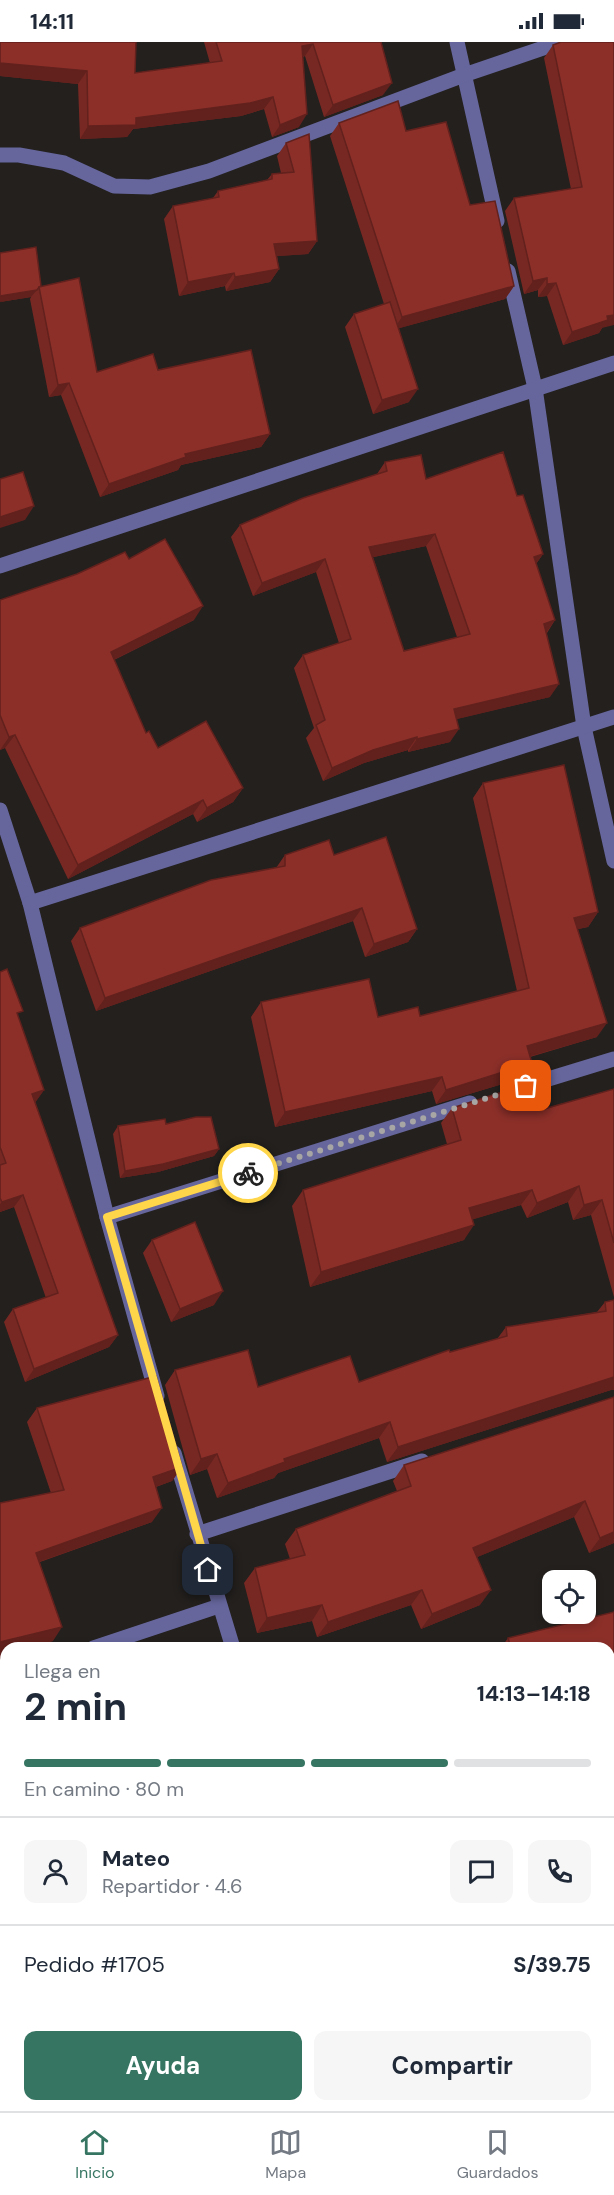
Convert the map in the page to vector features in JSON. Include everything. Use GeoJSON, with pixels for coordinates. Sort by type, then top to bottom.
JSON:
{"type":"FeatureCollection","features":[{"type":"Feature","properties":{"kind":"street"},"geometry":{"type":"LineString","coordinates":[[457,42],[501,237]]}},
{"type":"Feature","properties":{"kind":"street"},"geometry":{"type":"LineString","coordinates":[[0,155],[19,155],[64,163],[114,186],[150,187],[209,171],[464,75],[561,42]]}},
{"type":"Feature","properties":{"kind":"street"},"geometry":{"type":"LineString","coordinates":[[506,260],[535,388],[584,727],[614,861]]}},
{"type":"Feature","properties":{"kind":"street"},"geometry":{"type":"LineString","coordinates":[[0,566],[614,363]]}},
{"type":"Feature","properties":{"kind":"street"},"geometry":{"type":"LineString","coordinates":[[30,903],[614,717]]}},
{"type":"Feature","properties":{"kind":"street"},"geometry":{"type":"LineString","coordinates":[[0,810],[30,903],[107,1217],[161,1409]]}},
{"type":"Feature","properties":{"kind":"street"},"geometry":{"type":"LineString","coordinates":[[107,1217],[614,1059]]}},
{"type":"Feature","properties":{"kind":"street"},"geometry":{"type":"LineString","coordinates":[[171,1443],[231,1642]]}},
{"type":"Feature","properties":{"kind":"street"},"geometry":{"type":"LineString","coordinates":[[197,1534],[434,1457]]}},
{"type":"Feature","properties":{"kind":"street"},"geometry":{"type":"LineString","coordinates":[[111,1642],[219,1606]]}},
{"type":"Feature","properties":{"kind":"building"},"geometry":{"type":"Polygon","coordinates":[[[0,42],[136,42],[135,73],[222,61],[216,42],[381,42],[392,83],[333,105],[313,44],[302,46],[307,114],[280,125],[273,97],[250,103],[136,118],[136,125],[88,126],[87,71],[0,63],[0,42]]]}},
{"type":"Feature","properties":{"kind":"building"},"geometry":{"type":"Polygon","coordinates":[[[561,42],[614,42],[614,315],[607,316],[608,320],[572,332],[556,283],[547,284],[547,278],[533,281],[514,198],[582,187],[553,45],[561,42]]]}},
{"type":"Feature","properties":{"kind":"building"},"geometry":{"type":"Polygon","coordinates":[[[398,101],[406,131],[446,122],[470,205],[495,201],[514,286],[402,317],[339,123],[398,101]]]}},
{"type":"Feature","properties":{"kind":"building"},"geometry":{"type":"Polygon","coordinates":[[[309,134],[317,241],[274,244],[279,269],[235,277],[234,273],[188,282],[173,206],[219,197],[218,191],[272,179],[272,174],[294,172],[286,143],[309,134]]]}},
{"type":"Feature","properties":{"kind":"building"},"geometry":{"type":"Polygon","coordinates":[[[36,247],[41,286],[37,290],[0,296],[0,253],[36,247]]]}},
{"type":"Feature","properties":{"kind":"building"},"geometry":{"type":"Polygon","coordinates":[[[79,278],[97,372],[153,354],[158,370],[251,350],[270,434],[185,454],[186,457],[109,484],[69,383],[58,385],[39,287],[79,278]]]}},
{"type":"Feature","properties":{"kind":"building"},"geometry":{"type":"Polygon","coordinates":[[[390,302],[418,389],[382,400],[354,314],[390,302]]]}},
{"type":"Feature","properties":{"kind":"building"},"geometry":{"type":"Polygon","coordinates":[[[503,452],[517,496],[523,495],[543,554],[534,557],[555,620],[544,624],[559,684],[454,709],[459,729],[417,739],[417,737],[373,750],[332,768],[316,725],[325,720],[303,655],[351,639],[325,559],[262,583],[240,525],[303,498],[387,471],[385,462],[421,455],[426,479],[503,452]],[[435,534],[369,547],[404,651],[470,634],[435,534]]]}},
{"type":"Feature","properties":{"kind":"building"},"geometry":{"type":"Polygon","coordinates":[[[23,472],[34,506],[0,517],[0,479],[23,472]]]}},
{"type":"Feature","properties":{"kind":"building"},"geometry":{"type":"Polygon","coordinates":[[[165,539],[203,606],[111,652],[146,733],[149,731],[158,748],[206,721],[243,788],[207,808],[203,800],[78,865],[15,735],[9,737],[0,715],[0,600],[77,574],[125,552],[129,559],[165,539]]]}},
{"type":"Feature","properties":{"kind":"building"},"geometry":{"type":"Polygon","coordinates":[[[564,765],[598,912],[574,918],[607,1023],[527,1046],[532,1063],[446,1090],[442,1077],[285,1112],[261,1002],[369,979],[378,1017],[418,1007],[420,1016],[529,988],[483,783],[564,765]]]}},
{"type":"Feature","properties":{"kind":"building"},"geometry":{"type":"Polygon","coordinates":[[[386,837],[417,929],[374,944],[362,908],[105,998],[80,928],[211,880],[285,866],[285,855],[329,840],[334,855],[386,837]]]}},
{"type":"Feature","properties":{"kind":"building"},"geometry":{"type":"Polygon","coordinates":[[[7,969],[23,1011],[17,1013],[44,1090],[32,1094],[118,1335],[34,1369],[13,1309],[58,1293],[23,1195],[2,1202],[0,1198],[0,1165],[6,1163],[0,1147],[0,972],[7,969]]]}},
{"type":"Feature","properties":{"kind":"building"},"geometry":{"type":"Polygon","coordinates":[[[537,1081],[544,1109],[614,1089],[614,1243],[602,1200],[584,1205],[579,1186],[537,1203],[532,1190],[469,1208],[474,1225],[321,1272],[303,1190],[461,1140],[452,1108],[537,1081]]]}},
{"type":"Feature","properties":{"kind":"building"},"geometry":{"type":"Polygon","coordinates":[[[196,1117],[211,1117],[219,1149],[163,1164],[125,1171],[118,1126],[165,1119],[166,1124],[196,1117]]]}},
{"type":"Feature","properties":{"kind":"building"},"geometry":{"type":"Polygon","coordinates":[[[195,1222],[223,1291],[180,1309],[152,1240],[195,1222]]]}},
{"type":"Feature","properties":{"kind":"building"},"geometry":{"type":"Polygon","coordinates":[[[614,1300],[614,1377],[398,1447],[390,1422],[284,1459],[285,1462],[228,1483],[217,1454],[201,1459],[175,1370],[248,1350],[258,1387],[350,1356],[359,1382],[449,1350],[450,1352],[507,1336],[506,1327],[606,1311],[605,1302],[614,1300]]]}},
{"type":"Feature","properties":{"kind":"building"},"geometry":{"type":"Polygon","coordinates":[[[156,1376],[182,1467],[153,1477],[162,1508],[36,1553],[62,1627],[0,1642],[0,1503],[64,1490],[37,1408],[156,1376]]]}},
{"type":"Feature","properties":{"kind":"building"},"geometry":{"type":"Polygon","coordinates":[[[614,1397],[614,1532],[600,1538],[585,1501],[473,1548],[491,1590],[432,1614],[422,1590],[328,1622],[322,1605],[267,1618],[255,1568],[305,1555],[296,1529],[411,1486],[404,1465],[614,1397]]]}},
{"type":"Feature","properties":{"kind":"building"},"geometry":{"type":"Polygon","coordinates":[[[614,1612],[614,1642],[509,1642],[508,1638],[565,1624],[596,1624],[596,1616],[614,1612]]]}},
{"type":"Feature","properties":{"kind":"way so far"},"geometry":{"type":"LineString","coordinates":[[248,1173],[526,1086]]}},
{"type":"Feature","properties":{"kind":"route"},"geometry":{"type":"LineString","coordinates":[[208,1570],[107,1217],[248,1173]]}}]}
